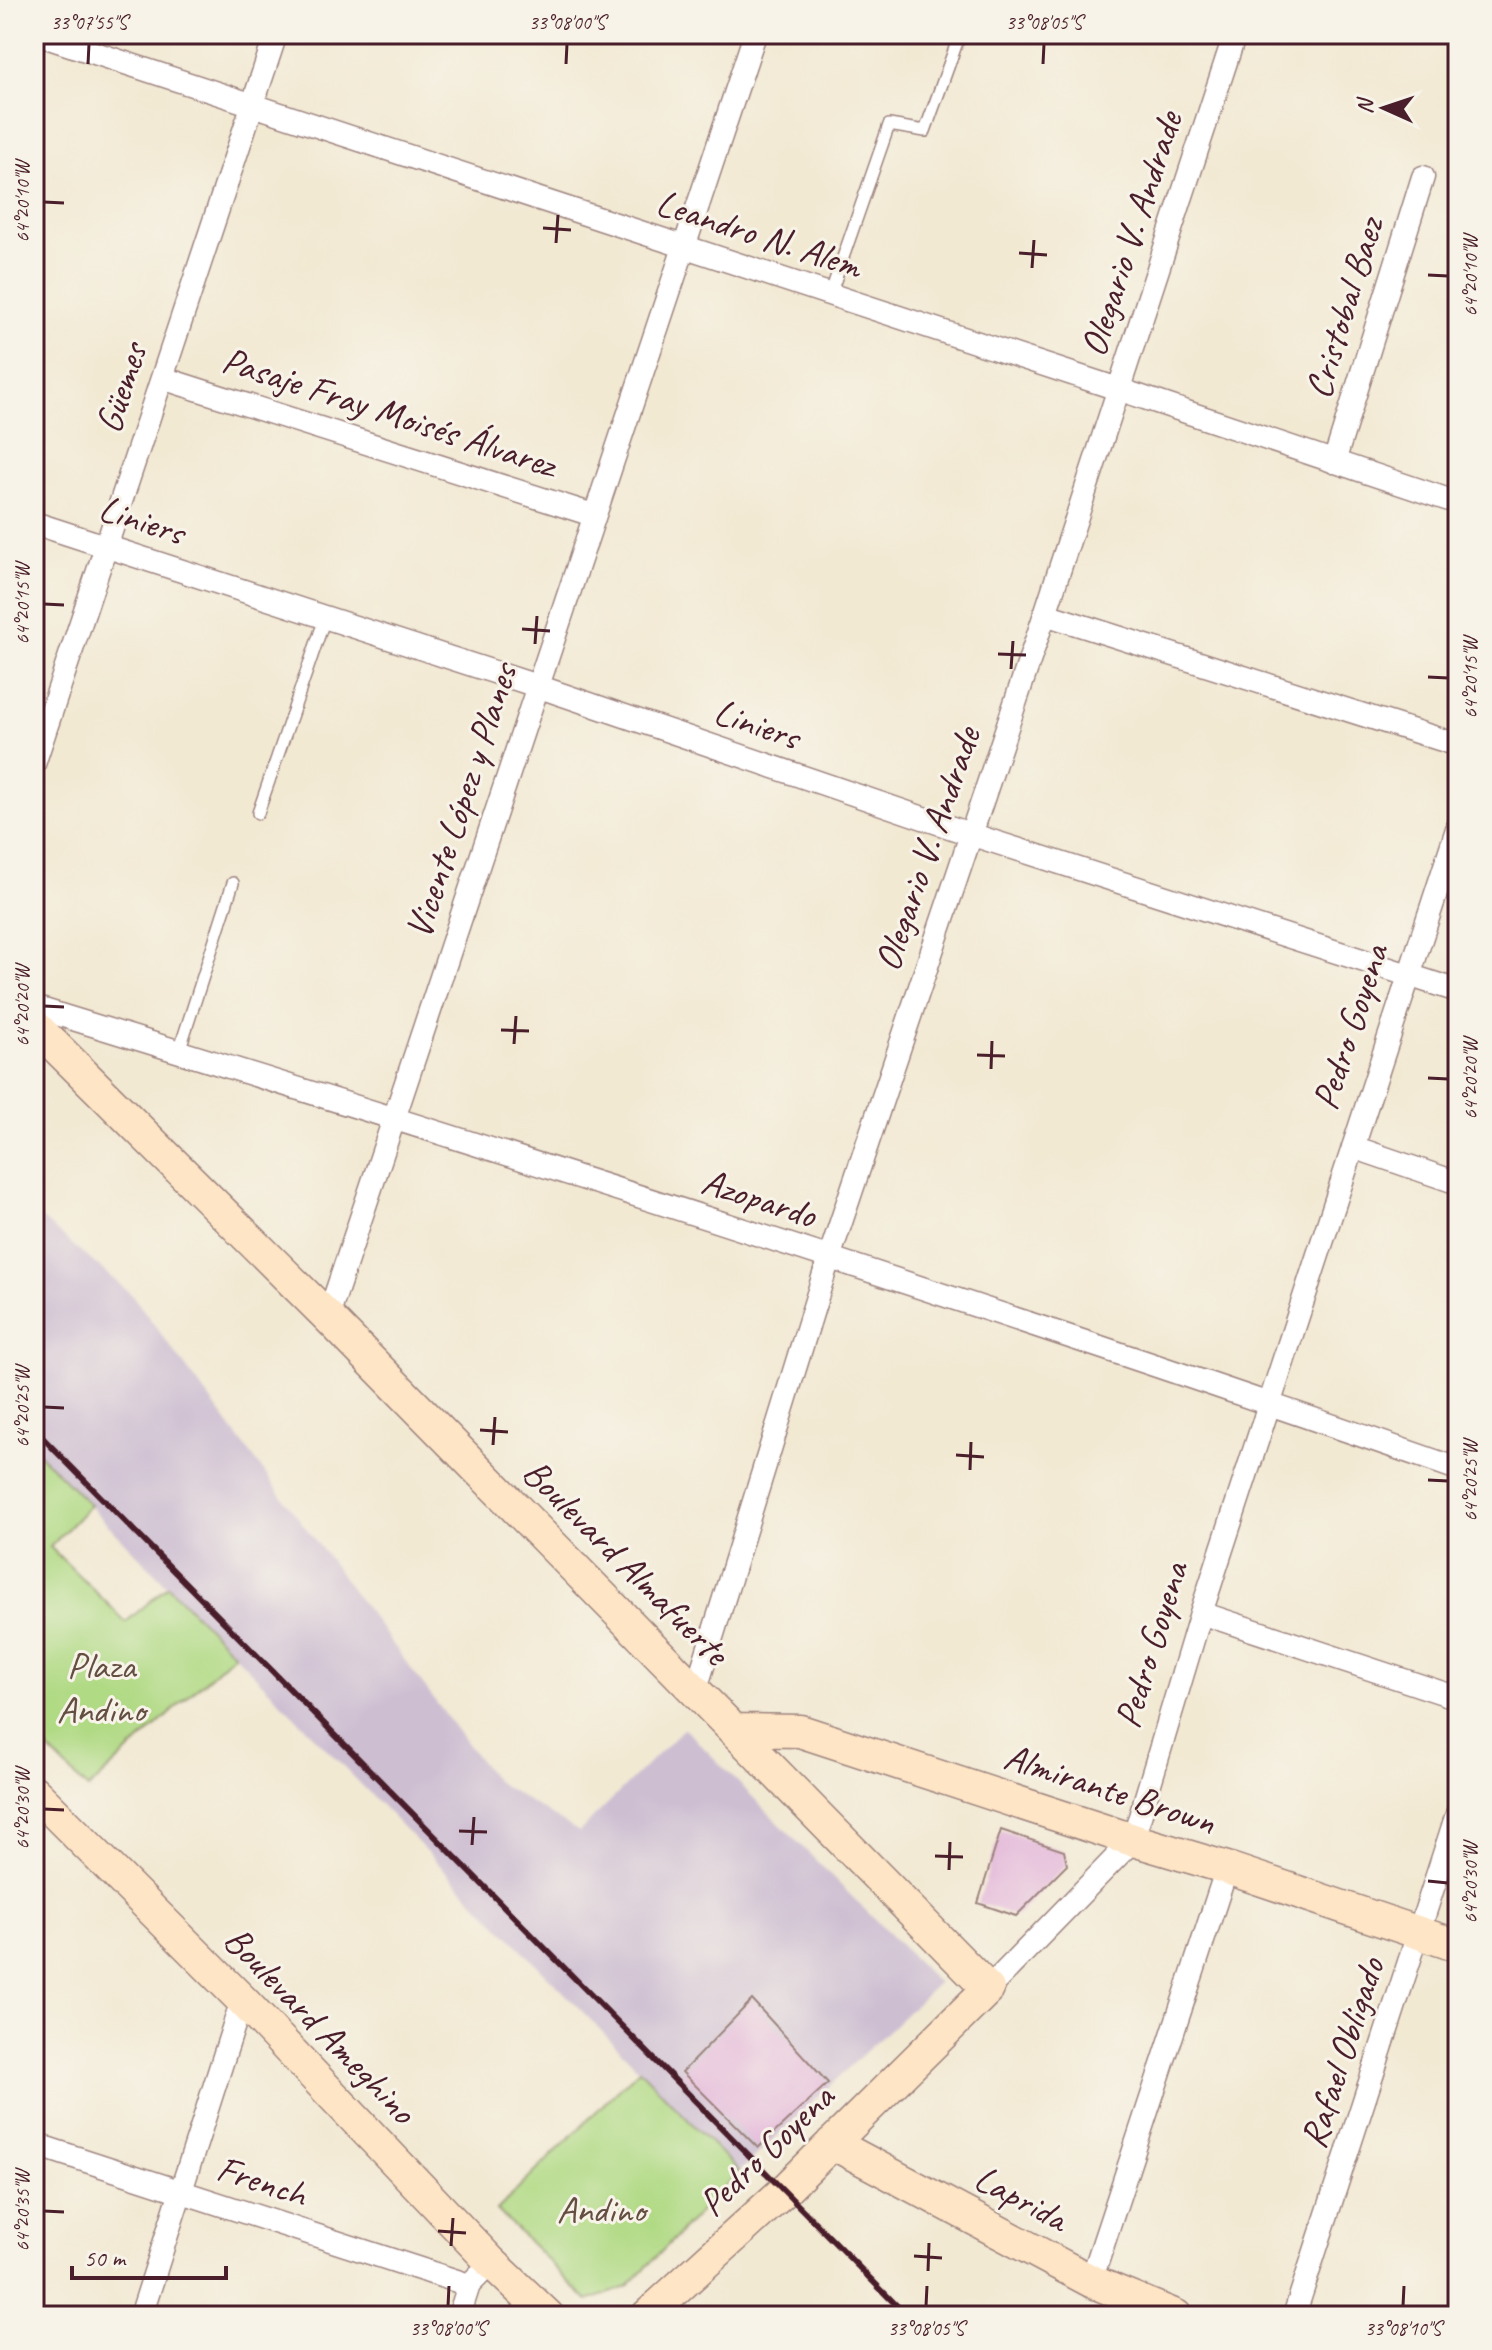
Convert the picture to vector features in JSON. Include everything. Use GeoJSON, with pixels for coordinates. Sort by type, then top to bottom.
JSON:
{"type":"FeatureCollection","features":[{"type":"Feature","properties":{"kind":"main road","name":"Boulevard Almafuerte"},"geometry":{"type":"LineString","coordinates":[[34,1025],[328,1317],[988,1989]]}},
{"type":"Feature","properties":{"kind":"main road","name":"Almirante Brown"},"geometry":{"type":"LineString","coordinates":[[734,1730],[800,1731],[1458,1946]]}},
{"type":"Feature","properties":{"kind":"main road","name":"Boulevard Ameghino"},"geometry":{"type":"LineString","coordinates":[[34,1792],[242,2000],[491,2262],[548,2316]]}},
{"type":"Feature","properties":{"kind":"main road","name":"Pedro Goyena"},"geometry":{"type":"LineString","coordinates":[[647,2316],[784,2191],[988,1989]]}},
{"type":"Feature","properties":{"kind":"main road","name":"Laprida"},"geometry":{"type":"LineString","coordinates":[[832,2143],[1091,2281],[1176,2316]]}},
{"type":"Feature","properties":{"kind":"street","name":"Leandro N. Alem"},"geometry":{"type":"LineString","coordinates":[[37,34],[1458,503]]}},
{"type":"Feature","properties":{"kind":"street","name":"Güemes"},"geometry":{"type":"LineString","coordinates":[[34,764],[276,34]]}},
{"type":"Feature","properties":{"kind":"street","name":"Vicente López y Planes"},"geometry":{"type":"LineString","coordinates":[[328,1317],[755,34]]}},
{"type":"Feature","properties":{"kind":"street","name":"Olegario V. Andrade"},"geometry":{"type":"LineString","coordinates":[[696,1689],[829,1258],[1235,34]]}},
{"type":"Feature","properties":{"kind":"street","name":"Cristobal Baez"},"geometry":{"type":"LineString","coordinates":[[1334,462],[1423,177]]}},
{"type":"Feature","properties":{"kind":"street","name":"Pasaje Fray Moisés Álvarez"},"geometry":{"type":"LineString","coordinates":[[162,378],[593,515]]}},
{"type":"Feature","properties":{"kind":"street","name":"Liniers"},"geometry":{"type":"LineString","coordinates":[[34,523],[537,686],[970,834],[1458,991]]}},
{"type":"Feature","properties":{"kind":"street"},"geometry":{"type":"LineString","coordinates":[[1045,614],[1458,745]]}},
{"type":"Feature","properties":{"kind":"street","name":"Pedro Goyena"},"geometry":{"type":"LineString","coordinates":[[988,1989],[1133,1840],[1201,1613],[1458,826]]}},
{"type":"Feature","properties":{"kind":"street","name":"Azopardo"},"geometry":{"type":"LineString","coordinates":[[34,1007],[395,1118],[829,1258],[1458,1469]]}},
{"type":"Feature","properties":{"kind":"street"},"geometry":{"type":"LineString","coordinates":[[1353,1147],[1458,1183]]}},
{"type":"Feature","properties":{"kind":"street"},"geometry":{"type":"LineString","coordinates":[[1201,1613],[1458,1698]]}},
{"type":"Feature","properties":{"kind":"street","name":"Rafael Obligado"},"geometry":{"type":"LineString","coordinates":[[1294,2316],[1458,1811]]}},
{"type":"Feature","properties":{"kind":"street"},"geometry":{"type":"LineString","coordinates":[[1091,2281],[1227,1868]]}},
{"type":"Feature","properties":{"kind":"street"},"geometry":{"type":"LineString","coordinates":[[141,2316],[242,2000]]}},
{"type":"Feature","properties":{"kind":"street","name":"French"},"geometry":{"type":"LineString","coordinates":[[34,2144],[469,2285]]}},
{"type":"Feature","properties":{"kind":"street"},"geometry":{"type":"LineString","coordinates":[[459,2316],[469,2285],[491,2262]]}},
{"type":"Feature","properties":{"kind":"lane"},"geometry":{"type":"LineString","coordinates":[[830,296],[889,125],[925,131],[960,34]]}},
{"type":"Feature","properties":{"kind":"lane"},"geometry":{"type":"LineString","coordinates":[[258,813],[325,618]]}},
{"type":"Feature","properties":{"kind":"lane"},"geometry":{"type":"LineString","coordinates":[[179,1051],[233,883]]}},
{"type":"Feature","properties":{"kind":"shaded area"},"geometry":{"type":"Polygon","coordinates":[[[34,1212],[132,1295],[494,1780],[579,1832],[684,1728],[938,1983],[739,2172],[34,1449],[34,1212]]]}},
{"type":"Feature","properties":{"kind":"green space","name":"Plaza Andino"},"geometry":{"type":"Polygon","coordinates":[[[34,1449],[90,1505],[50,1547],[126,1622],[168,1586],[234,1654],[88,1789],[34,1735],[34,1449]]]}},
{"type":"Feature","properties":{"kind":"green space","name":"Andino"},"geometry":{"type":"Polygon","coordinates":[[[639,2069],[739,2172],[627,2287],[588,2301],[497,2210],[639,2069]]]}},
{"type":"Feature","properties":{"kind":"building"},"geometry":{"type":"Polygon","coordinates":[[[1001,1830],[1064,1851],[1067,1865],[1016,1916],[978,1903],[1001,1830]]]}},
{"type":"Feature","properties":{"kind":"building"},"geometry":{"type":"Polygon","coordinates":[[[752,2000],[828,2083],[758,2148],[682,2072],[752,2000]]]}},
{"type":"Feature","properties":{"kind":"railway"},"geometry":{"type":"LineString","coordinates":[[34,1429],[907,2316]]}}]}
